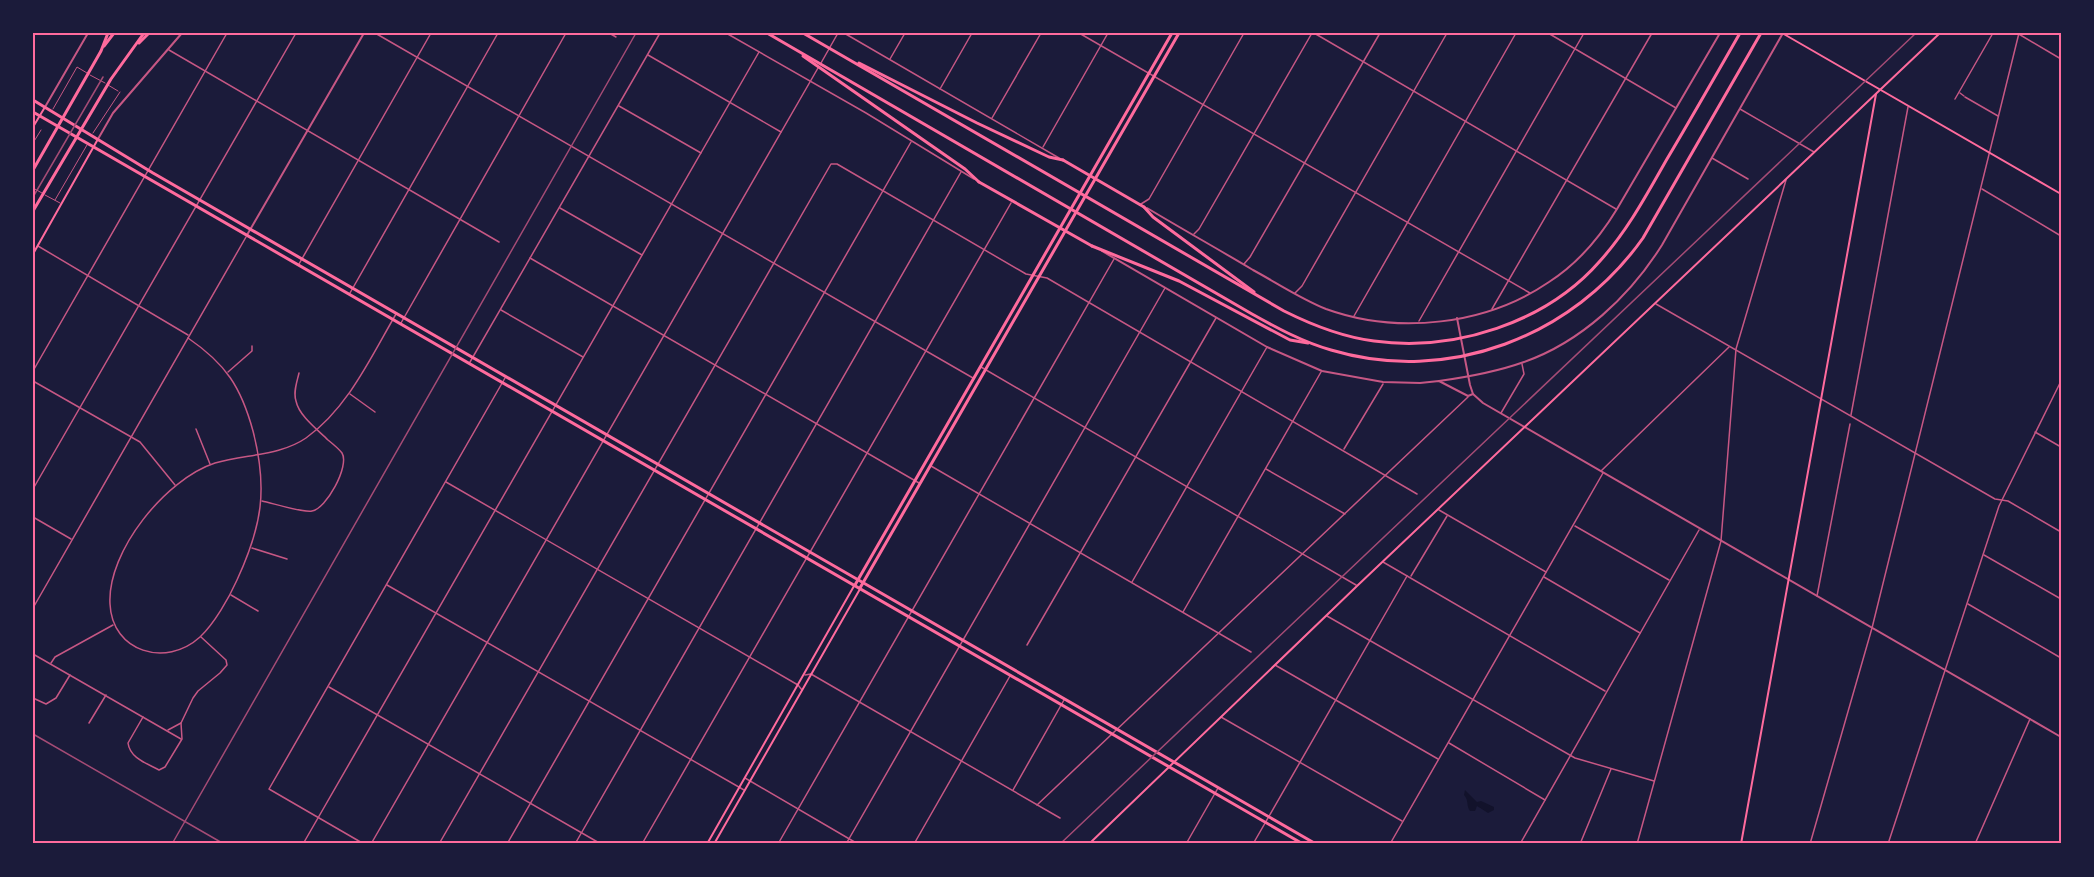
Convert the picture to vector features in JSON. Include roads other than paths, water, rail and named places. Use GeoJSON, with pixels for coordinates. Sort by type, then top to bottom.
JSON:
{"type":"FeatureCollection","features":[{"type":"Feature","properties":{"kind":"main road"},"geometry":{"type":"LineString","coordinates":[[33,170],[108,33]]}},
{"type":"Feature","properties":{"kind":"main road"},"geometry":{"type":"LineString","coordinates":[[100,51],[114,33]]}},
{"type":"Feature","properties":{"kind":"main road"},"geometry":{"type":"LineString","coordinates":[[33,211],[111,79],[144,33]]}},
{"type":"Feature","properties":{"kind":"main road"},"geometry":{"type":"LineString","coordinates":[[134,49],[149,33]]}},
{"type":"Feature","properties":{"kind":"main road"},"geometry":{"type":"LineString","coordinates":[[767,33],[1252,314],[1311,344]]}},
{"type":"Feature","properties":{"kind":"main road"},"geometry":{"type":"LineString","coordinates":[[803,33],[1260,298],[1306,322],[1335,333],[1393,343],[1443,340],[1485,332],[1513,322],[1550,303],[1591,271],[1622,234],[1740,33]]}},
{"type":"Feature","properties":{"kind":"main road"},"geometry":{"type":"LineString","coordinates":[[707,844],[1172,33]]}},
{"type":"Feature","properties":{"kind":"main road"},"geometry":{"type":"LineString","coordinates":[[714,844],[1179,33]]}},
{"type":"Feature","properties":{"kind":"main road"},"geometry":{"type":"LineString","coordinates":[[787,45],[979,182],[1092,246],[1179,281],[1290,340],[1378,359],[1421,361],[1441,360],[1486,351],[1518,340],[1547,326],[1572,310],[1602,286],[1642,238],[1761,33]]}},
{"type":"Feature","properties":{"kind":"main road"},"geometry":{"type":"LineString","coordinates":[[1783,33],[2061,194]]}},
{"type":"Feature","properties":{"kind":"main road"},"geometry":{"type":"LineString","coordinates":[[1089,844],[1357,586],[1940,33]]}},
{"type":"Feature","properties":{"kind":"main road"},"geometry":{"type":"LineString","coordinates":[[842,55],[977,123],[1049,157],[1063,160],[1096,179],[1142,206],[1153,217],[1243,282],[1260,298]]}},
{"type":"Feature","properties":{"kind":"main road"},"geometry":{"type":"LineString","coordinates":[[1741,844],[1876,94]]}},
{"type":"Feature","properties":{"kind":"main road"},"geometry":{"type":"LineString","coordinates":[[33,100],[148,170],[396,314],[1316,844]]}},
{"type":"Feature","properties":{"kind":"main road"},"geometry":{"type":"LineString","coordinates":[[33,127],[45,107]]}},
{"type":"Feature","properties":{"kind":"main road"},"geometry":{"type":"LineString","coordinates":[[33,112],[1303,844]]}},
{"type":"Feature","properties":{"kind":"main road"},"geometry":{"type":"LineString","coordinates":[[33,254],[98,139]]}},
{"type":"Feature","properties":{"kind":"street"},"geometry":{"type":"LineString","coordinates":[[45,107],[88,33]]}},
{"type":"Feature","properties":{"kind":"street"},"geometry":{"type":"LineString","coordinates":[[98,139],[114,113],[182,33]]}},
{"type":"Feature","properties":{"kind":"street"},"geometry":{"type":"LineString","coordinates":[[33,371],[227,33]]}},
{"type":"Feature","properties":{"kind":"street"},"geometry":{"type":"LineString","coordinates":[[33,489],[296,33]]}},
{"type":"Feature","properties":{"kind":"street"},"geometry":{"type":"LineString","coordinates":[[33,608],[364,33]]}},
{"type":"Feature","properties":{"kind":"street"},"geometry":{"type":"LineString","coordinates":[[375,33],[974,379]]}},
{"type":"Feature","properties":{"kind":"street"},"geometry":{"type":"LineString","coordinates":[[298,265],[431,33]]}},
{"type":"Feature","properties":{"kind":"street"},"geometry":{"type":"LineString","coordinates":[[349,294],[498,33]]}},
{"type":"Feature","properties":{"kind":"street"},"geometry":{"type":"LineString","coordinates":[[401,324],[566,33]]}},
{"type":"Feature","properties":{"kind":"street"},"geometry":{"type":"LineString","coordinates":[[609,33],[616,37]]}},
{"type":"Feature","properties":{"kind":"street"},"geometry":{"type":"LineString","coordinates":[[469,363],[660,33]]}},
{"type":"Feature","properties":{"kind":"street"},"geometry":{"type":"LineString","coordinates":[[726,33],[979,182]]}},
{"type":"Feature","properties":{"kind":"street"},"geometry":{"type":"LineString","coordinates":[[371,844],[838,33]]}},
{"type":"Feature","properties":{"kind":"street"},"geometry":{"type":"LineString","coordinates":[[844,33],[1063,160]]}},
{"type":"Feature","properties":{"kind":"street"},"geometry":{"type":"LineString","coordinates":[[890,60],[905,33]]}},
{"type":"Feature","properties":{"kind":"street"},"geometry":{"type":"LineString","coordinates":[[940,89],[972,33]]}},
{"type":"Feature","properties":{"kind":"street"},"geometry":{"type":"LineString","coordinates":[[992,119],[1041,33]]}},
{"type":"Feature","properties":{"kind":"street"},"geometry":{"type":"LineString","coordinates":[[1079,33],[1530,294]]}},
{"type":"Feature","properties":{"kind":"street"},"geometry":{"type":"LineString","coordinates":[[1042,148],[1108,33]]}},
{"type":"Feature","properties":{"kind":"street"},"geometry":{"type":"LineString","coordinates":[[1244,33],[1149,199],[1142,206],[1325,308],[1383,322],[1418,323],[1457,318],[1492,309],[1530,294],[1566,270],[1591,245],[1617,209],[1720,33]]}},
{"type":"Feature","properties":{"kind":"street"},"geometry":{"type":"LineString","coordinates":[[1193,235],[1199,229],[1313,33],[1617,209]]}},
{"type":"Feature","properties":{"kind":"street"},"geometry":{"type":"LineString","coordinates":[[1244,264],[1380,33]]}},
{"type":"Feature","properties":{"kind":"street"},"geometry":{"type":"LineString","coordinates":[[1295,293],[1302,286],[1447,33]]}},
{"type":"Feature","properties":{"kind":"street"},"geometry":{"type":"LineString","coordinates":[[1353,316],[1516,33]]}},
{"type":"Feature","properties":{"kind":"street"},"geometry":{"type":"LineString","coordinates":[[1548,33],[1676,108]]}},
{"type":"Feature","properties":{"kind":"street"},"geometry":{"type":"LineString","coordinates":[[1418,323],[1584,33]]}},
{"type":"Feature","properties":{"kind":"street"},"geometry":{"type":"LineString","coordinates":[[1492,309],[1652,33]]}},
{"type":"Feature","properties":{"kind":"street"},"geometry":{"type":"LineString","coordinates":[[1092,246],[1267,347],[1322,371],[1383,382],[1420,383],[1468,377],[1522,363],[1554,349],[1580,333],[1635,282],[1662,245],[1783,33]]}},
{"type":"Feature","properties":{"kind":"street"},"geometry":{"type":"LineString","coordinates":[[1955,99],[1993,33]]}},
{"type":"Feature","properties":{"kind":"street"},"geometry":{"type":"LineString","coordinates":[[1810,844],[1872,628],[1982,189],[2018,33],[2061,59]]}},
{"type":"Feature","properties":{"kind":"street"},"geometry":{"type":"LineString","coordinates":[[168,50],[499,242]]}},
{"type":"Feature","properties":{"kind":"street"},"geometry":{"type":"LineString","coordinates":[[303,844],[759,52]]}},
{"type":"Feature","properties":{"kind":"street"},"geometry":{"type":"LineString","coordinates":[[647,55],[781,132]]}},
{"type":"Feature","properties":{"kind":"street"},"geometry":{"type":"LineString","coordinates":[[1959,93],[1999,117]]}},
{"type":"Feature","properties":{"kind":"street"},"geometry":{"type":"LineString","coordinates":[[618,106],[701,153]]}},
{"type":"Feature","properties":{"kind":"street"},"geometry":{"type":"LineString","coordinates":[[1851,416],[1908,106]]}},
{"type":"Feature","properties":{"kind":"street"},"geometry":{"type":"LineString","coordinates":[[1739,109],[1814,152]]}},
{"type":"Feature","properties":{"kind":"street"},"geometry":{"type":"LineString","coordinates":[[507,844],[911,142]]}},
{"type":"Feature","properties":{"kind":"street"},"geometry":{"type":"LineString","coordinates":[[1711,158],[1748,179]]}},
{"type":"Feature","properties":{"kind":"street"},"geometry":{"type":"LineString","coordinates":[[440,844],[831,164],[837,164],[1026,274],[1047,278],[1418,494]]}},
{"type":"Feature","properties":{"kind":"street"},"geometry":{"type":"LineString","coordinates":[[575,844],[961,172]]}},
{"type":"Feature","properties":{"kind":"street"},"geometry":{"type":"LineString","coordinates":[[1637,844],[1721,541],[1736,349],[1786,180]]}},
{"type":"Feature","properties":{"kind":"street"},"geometry":{"type":"LineString","coordinates":[[1982,189],[2061,236]]}},
{"type":"Feature","properties":{"kind":"street"},"geometry":{"type":"LineString","coordinates":[[642,844],[1013,200]]}},
{"type":"Feature","properties":{"kind":"street"},"geometry":{"type":"LineString","coordinates":[[559,208],[642,255]]}},
{"type":"Feature","properties":{"kind":"street"},"geometry":{"type":"LineString","coordinates":[[38,246],[139,306],[207,352],[228,373],[238,389],[259,454],[262,478],[261,501],[251,548],[230,595],[201,636],[178,650],[159,653],[140,650],[123,637],[114,625],[109,593],[127,543],[153,506],[175,485],[210,465],[241,456],[259,454],[290,447],[317,429],[349,394],[396,314]]}},
{"type":"Feature","properties":{"kind":"street"},"geometry":{"type":"LineString","coordinates":[[530,258],[920,484]]}},
{"type":"Feature","properties":{"kind":"street"},"geometry":{"type":"LineString","coordinates":[[778,844],[1114,258]]}},
{"type":"Feature","properties":{"kind":"street"},"geometry":{"type":"LineString","coordinates":[[846,844],[1166,288]]}},
{"type":"Feature","properties":{"kind":"street"},"geometry":{"type":"LineString","coordinates":[[1656,303],[1995,499],[2008,501],[2061,532]]}},
{"type":"Feature","properties":{"kind":"street"},"geometry":{"type":"LineString","coordinates":[[500,310],[583,358]]}},
{"type":"Feature","properties":{"kind":"street"},"geometry":{"type":"LineString","coordinates":[[1027,645],[1216,317]]}},
{"type":"Feature","properties":{"kind":"street"},"geometry":{"type":"LineString","coordinates":[[1457,318],[1473,394],[1483,403],[2061,737]]}},
{"type":"Feature","properties":{"kind":"street"},"geometry":{"type":"LineString","coordinates":[[228,373],[252,351],[252,346]]}},
{"type":"Feature","properties":{"kind":"street"},"geometry":{"type":"LineString","coordinates":[[1390,844],[1602,472],[1730,346]]}},
{"type":"Feature","properties":{"kind":"street"},"geometry":{"type":"LineString","coordinates":[[1131,583],[1267,347]]}},
{"type":"Feature","properties":{"kind":"street"},"geometry":{"type":"LineString","coordinates":[[1501,414],[1524,374],[1522,363]]}},
{"type":"Feature","properties":{"kind":"street"},"geometry":{"type":"LineString","coordinates":[[980,367],[1357,586]]}},
{"type":"Feature","properties":{"kind":"street"},"geometry":{"type":"LineString","coordinates":[[1182,612],[1322,371]]}},
{"type":"Feature","properties":{"kind":"street"},"geometry":{"type":"LineString","coordinates":[[261,501],[314,511],[321,507],[331,493],[343,470],[342,453],[317,429],[296,402],[295,389],[299,373]]}},
{"type":"Feature","properties":{"kind":"street"},"geometry":{"type":"LineString","coordinates":[[364,844],[268,789],[506,376]]}},
{"type":"Feature","properties":{"kind":"street"},"geometry":{"type":"LineString","coordinates":[[33,381],[140,442],[175,485]]}},
{"type":"Feature","properties":{"kind":"street"},"geometry":{"type":"LineString","coordinates":[[1439,381],[1468,396]]}},
{"type":"Feature","properties":{"kind":"street"},"geometry":{"type":"LineString","coordinates":[[1888,844],[2002,500],[2061,381]]}},
{"type":"Feature","properties":{"kind":"street"},"geometry":{"type":"LineString","coordinates":[[1344,450],[1383,382]]}},
{"type":"Feature","properties":{"kind":"street"},"geometry":{"type":"LineString","coordinates":[[349,394],[375,412]]}},
{"type":"Feature","properties":{"kind":"street"},"geometry":{"type":"LineString","coordinates":[[1037,805],[1468,396],[1473,394]]}},
{"type":"Feature","properties":{"kind":"street"},"geometry":{"type":"LineString","coordinates":[[1817,597],[1850,424]]}},
{"type":"Feature","properties":{"kind":"street"},"geometry":{"type":"LineString","coordinates":[[196,429],[210,465]]}},
{"type":"Feature","properties":{"kind":"street"},"geometry":{"type":"LineString","coordinates":[[2034,432],[2061,447]]}},
{"type":"Feature","properties":{"kind":"street"},"geometry":{"type":"LineString","coordinates":[[931,466],[1251,652]]}},
{"type":"Feature","properties":{"kind":"street"},"geometry":{"type":"LineString","coordinates":[[1265,469],[1345,514]]}},
{"type":"Feature","properties":{"kind":"street"},"geometry":{"type":"LineString","coordinates":[[445,482],[750,657],[798,685],[802,690]]}},
{"type":"Feature","properties":{"kind":"street"},"geometry":{"type":"LineString","coordinates":[[1438,510],[1546,572]]}},
{"type":"Feature","properties":{"kind":"street"},"geometry":{"type":"LineString","coordinates":[[1410,578],[1447,515]]}},
{"type":"Feature","properties":{"kind":"street"},"geometry":{"type":"LineString","coordinates":[[33,517],[72,540]]}},
{"type":"Feature","properties":{"kind":"street"},"geometry":{"type":"LineString","coordinates":[[1573,525],[1670,581]]}},
{"type":"Feature","properties":{"kind":"street"},"geometry":{"type":"LineString","coordinates":[[1520,844],[1700,529]]}},
{"type":"Feature","properties":{"kind":"street"},"geometry":{"type":"LineString","coordinates":[[251,548],[286,559]]}},
{"type":"Feature","properties":{"kind":"street"},"geometry":{"type":"LineString","coordinates":[[1983,555],[2061,599]]}},
{"type":"Feature","properties":{"kind":"street"},"geometry":{"type":"LineString","coordinates":[[1383,562],[1607,692]]}},
{"type":"Feature","properties":{"kind":"street"},"geometry":{"type":"LineString","coordinates":[[1254,844],[1407,576]]}},
{"type":"Feature","properties":{"kind":"street"},"geometry":{"type":"LineString","coordinates":[[1543,577],[1640,633]]}},
{"type":"Feature","properties":{"kind":"street"},"geometry":{"type":"LineString","coordinates":[[386,584],[745,790]]}},
{"type":"Feature","properties":{"kind":"street"},"geometry":{"type":"LineString","coordinates":[[230,595],[258,611]]}},
{"type":"Feature","properties":{"kind":"street"},"geometry":{"type":"LineString","coordinates":[[1967,604],[2061,658]]}},
{"type":"Feature","properties":{"kind":"street"},"geometry":{"type":"LineString","coordinates":[[1327,615],[1570,755],[1654,781]]}},
{"type":"Feature","properties":{"kind":"street"},"geometry":{"type":"LineString","coordinates":[[51,664],[55,657],[114,625]]}},
{"type":"Feature","properties":{"kind":"street"},"geometry":{"type":"LineString","coordinates":[[143,717],[128,743],[132,755],[159,770],[166,766],[182,739],[181,723],[198,691],[220,674],[227,665],[226,660],[201,636]]}},
{"type":"Feature","properties":{"kind":"street"},"geometry":{"type":"LineString","coordinates":[[33,654],[182,739]]}},
{"type":"Feature","properties":{"kind":"street"},"geometry":{"type":"LineString","coordinates":[[1275,665],[1439,759]]}},
{"type":"Feature","properties":{"kind":"street"},"geometry":{"type":"LineString","coordinates":[[804,675],[811,674],[1060,818]]}},
{"type":"Feature","properties":{"kind":"street"},"geometry":{"type":"LineString","coordinates":[[33,698],[46,704],[56,698],[70,675]]}},
{"type":"Feature","properties":{"kind":"street"},"geometry":{"type":"LineString","coordinates":[[914,844],[1011,675]]}},
{"type":"Feature","properties":{"kind":"street"},"geometry":{"type":"LineString","coordinates":[[328,687],[601,844]]}},
{"type":"Feature","properties":{"kind":"street"},"geometry":{"type":"LineString","coordinates":[[89,723],[106,695]]}},
{"type":"Feature","properties":{"kind":"street"},"geometry":{"type":"LineString","coordinates":[[1013,791],[1065,699]]}},
{"type":"Feature","properties":{"kind":"street"},"geometry":{"type":"LineString","coordinates":[[1221,716],[1403,822]]}},
{"type":"Feature","properties":{"kind":"street"},"geometry":{"type":"LineString","coordinates":[[1975,844],[2030,719]]}},
{"type":"Feature","properties":{"kind":"street"},"geometry":{"type":"LineString","coordinates":[[167,730],[181,723]]}},
{"type":"Feature","properties":{"kind":"street"},"geometry":{"type":"LineString","coordinates":[[1448,743],[1545,800]]}},
{"type":"Feature","properties":{"kind":"street"},"geometry":{"type":"LineString","coordinates":[[1580,844],[1611,768]]}},
{"type":"Feature","properties":{"kind":"street"},"geometry":{"type":"LineString","coordinates":[[745,778],[858,844]]}},
{"type":"Feature","properties":{"kind":"street"},"geometry":{"type":"LineString","coordinates":[[1186,844],[1218,787]]}},
{"type":"Feature","properties":{"kind":"lane"},"geometry":{"type":"LineString","coordinates":[[51,112],[77,67],[120,92],[92,135]]}},
{"type":"Feature","properties":{"kind":"lane"},"geometry":{"type":"LineString","coordinates":[[33,143],[41,130]]}},
{"type":"Feature","properties":{"kind":"lane"},"geometry":{"type":"LineString","coordinates":[[55,200],[87,144]]}},
{"type":"Feature","properties":{"kind":"lane"},"geometry":{"type":"LineString","coordinates":[[33,188],[62,204]]}},
{"type":"Feature","properties":{"kind":"railway"},"geometry":{"type":"LineString","coordinates":[[172,844],[636,33]]}},
{"type":"Feature","properties":{"kind":"railway"},"geometry":{"type":"LineString","coordinates":[[1060,844],[1916,33]]}},
{"type":"Feature","properties":{"kind":"railway"},"geometry":{"type":"LineString","coordinates":[[33,197],[103,77]]}},
{"type":"Feature","properties":{"kind":"railway"},"geometry":{"type":"LineString","coordinates":[[33,734],[224,844]]}}]}
